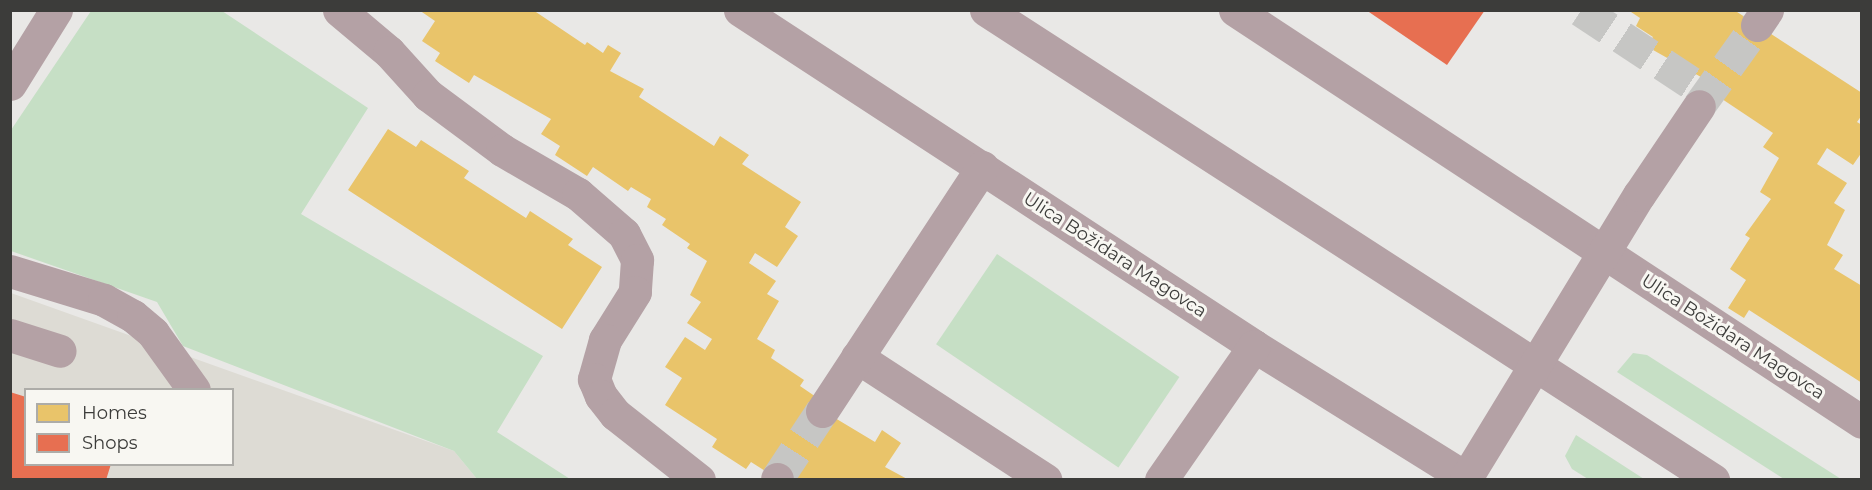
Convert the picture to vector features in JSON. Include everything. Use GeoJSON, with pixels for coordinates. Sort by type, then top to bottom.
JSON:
{"type":"FeatureCollection","features":[{"type":"Feature","properties":{"kind":"street"},"geometry":{"type":"LineString","coordinates":[[10,84],[56,10]]}},
{"type":"Feature","properties":{"kind":"street"},"geometry":{"type":"LineString","coordinates":[[339,10],[389,52],[428,96],[502,150],[578,194],[624,234],[637,260],[635,292],[605,340],[594,379],[601,396],[615,414],[699,480]]}},
{"type":"Feature","properties":{"kind":"street"},"geometry":{"type":"LineString","coordinates":[[986,10],[1713,480]]}},
{"type":"Feature","properties":{"kind":"street","name":"Ulica Božidara Magovca"},"geometry":{"type":"LineString","coordinates":[[1235,10],[1862,422]]}},
{"type":"Feature","properties":{"kind":"street","name":"Ulica Božidara Magovca"},"geometry":{"type":"LineString","coordinates":[[762,16],[982,167],[1254,346],[1467,479],[1534,364],[1604,253]]}},
{"type":"Feature","properties":{"kind":"street"},"geometry":{"type":"LineString","coordinates":[[1604,253],[1698,106]]}},
{"type":"Feature","properties":{"kind":"street"},"geometry":{"type":"LineString","coordinates":[[822,411],[982,167]]}},
{"type":"Feature","properties":{"kind":"street"},"geometry":{"type":"LineString","coordinates":[[10,271],[104,300],[133,316],[153,333],[193,388]]}},
{"type":"Feature","properties":{"kind":"street"},"geometry":{"type":"LineString","coordinates":[[10,335],[60,351]]}},
{"type":"Feature","properties":{"kind":"street"},"geometry":{"type":"LineString","coordinates":[[1161,480],[1254,346]]}},
{"type":"Feature","properties":{"kind":"street"},"geometry":{"type":"LineString","coordinates":[[857,357],[1046,480]]}},
{"type":"Feature","properties":{"kind":"shaded area"},"geometry":{"type":"Polygon","coordinates":[[[11,293],[454,451],[477,479],[11,480],[11,293]]]}},
{"type":"Feature","properties":{"kind":"green space"},"geometry":{"type":"Polygon","coordinates":[[[91,11],[222,11],[368,108],[301,214],[543,356],[497,432],[570,479],[477,479],[454,451],[183,346],[157,302],[11,251],[11,130],[91,11]]]}},
{"type":"Feature","properties":{"kind":"green space"},"geometry":{"type":"Polygon","coordinates":[[[997,254],[1179,377],[1118,467],[936,344],[997,254]]]}},
{"type":"Feature","properties":{"kind":"green space"},"geometry":{"type":"Polygon","coordinates":[[[1633,353],[1647,355],[1841,479],[1784,479],[1617,372],[1633,353]]]}},
{"type":"Feature","properties":{"kind":"green space"},"geometry":{"type":"Polygon","coordinates":[[[1576,435],[1644,479],[1588,479],[1572,469],[1565,456],[1576,435]]]}},
{"type":"Feature","properties":{"kind":"building: Homes"},"geometry":{"type":"Polygon","coordinates":[[[419,10],[533,10],[585,45],[587,42],[603,53],[608,45],[621,53],[610,71],[644,89],[639,97],[714,146],[720,136],[749,155],[742,164],[801,202],[785,227],[798,236],[777,267],[755,253],[749,263],[776,281],[767,294],[779,301],[757,339],[775,350],[771,358],[804,380],[800,386],[819,399],[815,406],[875,442],[882,430],[901,443],[885,467],[909,480],[779,480],[751,462],[746,469],[712,447],[717,439],[665,405],[682,378],[665,367],[685,337],[705,350],[712,339],[687,323],[701,302],[690,295],[707,261],[687,248],[690,244],[662,225],[666,219],[647,207],[651,199],[631,187],[628,191],[593,167],[587,176],[555,155],[560,146],[541,134],[551,119],[474,75],[469,83],[435,61],[440,53],[422,41],[435,21],[419,10]]]}},
{"type":"Feature","properties":{"kind":"building: Homes"},"geometry":{"type":"Polygon","coordinates":[[[1628,10],[1734,10],[1862,93],[1862,115],[1857,122],[1862,125],[1862,152],[1853,165],[1827,148],[1817,164],[1847,183],[1834,203],[1845,210],[1827,245],[1843,255],[1834,269],[1862,286],[1862,383],[1749,310],[1744,318],[1728,308],[1746,280],[1730,269],[1750,238],[1745,235],[1771,199],[1760,192],[1779,158],[1763,147],[1773,133],[1719,97],[1724,90],[1646,46],[1653,37],[1636,26],[1640,18],[1628,10]]]}},
{"type":"Feature","properties":{"kind":"building: Homes"},"geometry":{"type":"Polygon","coordinates":[[[388,129],[416,147],[421,140],[469,171],[464,178],[526,218],[530,211],[573,239],[568,245],[602,267],[562,329],[348,190],[388,129]]]}},
{"type":"Feature","properties":{"kind":"building: Shops"},"geometry":{"type":"Polygon","coordinates":[[[1366,10],[1485,10],[1447,65],[1366,10]]]}},
{"type":"Feature","properties":{"kind":"building: Shops"},"geometry":{"type":"Polygon","coordinates":[[[10,392],[24,396],[24,466],[110,466],[106,480],[10,480],[10,392]]]}},
{"type":"Feature","properties":{"kind":"tunnel"},"geometry":{"type":"LineString","coordinates":[[1581,10],[1707,93]]}},
{"type":"Feature","properties":{"kind":"tunnel"},"geometry":{"type":"LineString","coordinates":[[1699,106],[1757,25]]}},
{"type":"Feature","properties":{"kind":"tunnel"},"geometry":{"type":"LineString","coordinates":[[777,479],[822,411]]}}]}
